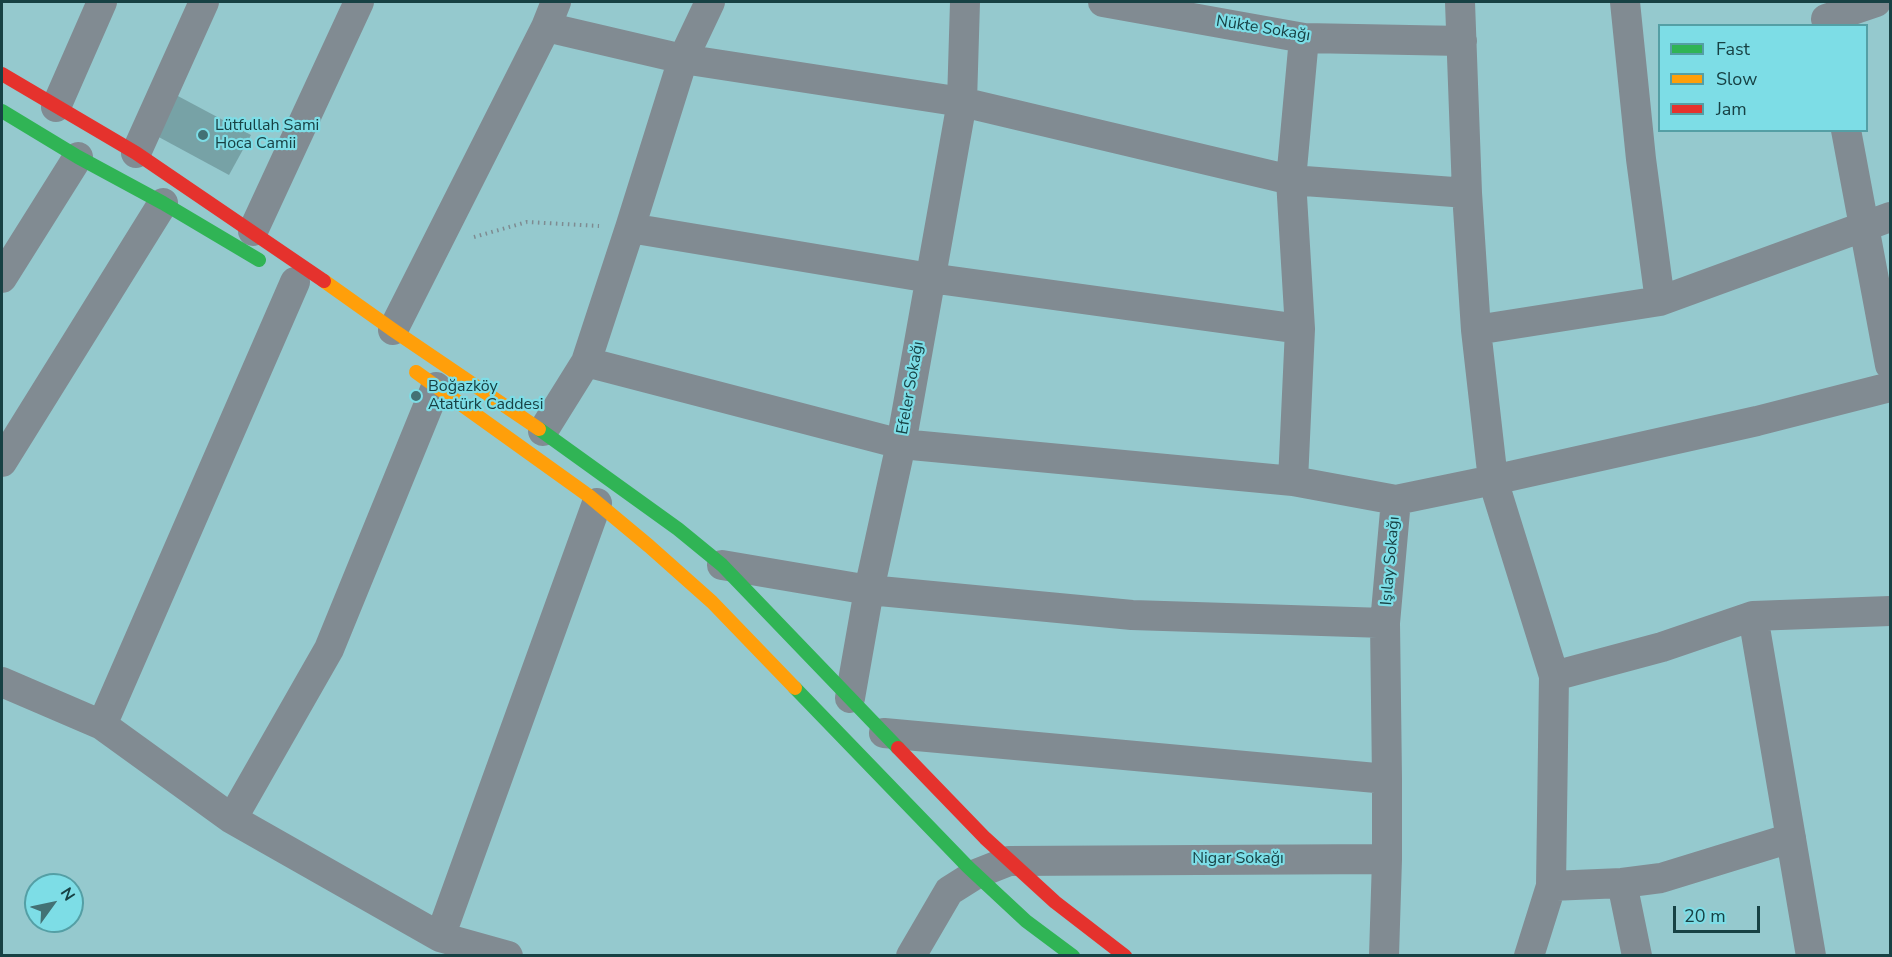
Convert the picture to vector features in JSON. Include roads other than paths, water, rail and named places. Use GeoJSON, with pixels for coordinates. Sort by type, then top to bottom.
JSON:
{"type":"FeatureCollection","features":[{"type":"Feature","properties":{"kind":"main road"},"geometry":{"type":"LineString","coordinates":[[2,74],[136,153],[253,231],[393,330],[543,431],[678,529],[722,565],[1009,861],[1055,902],[1125,956]]}},
{"type":"Feature","properties":{"kind":"main road"},"geometry":{"type":"LineString","coordinates":[[2,111],[290,279]]}},
{"type":"Feature","properties":{"kind":"main road"},"geometry":{"type":"LineString","coordinates":[[408,366],[597,503],[712,603],[976,874],[1026,921],[1072,956]]}},
{"type":"Feature","properties":{"kind":"street"},"geometry":{"type":"LineString","coordinates":[[56,107],[102,2]]}},
{"type":"Feature","properties":{"kind":"street"},"geometry":{"type":"LineString","coordinates":[[136,153],[204,2]]}},
{"type":"Feature","properties":{"kind":"street"},"geometry":{"type":"LineString","coordinates":[[253,231],[359,2]]}},
{"type":"Feature","properties":{"kind":"street"},"geometry":{"type":"LineString","coordinates":[[543,431],[586,362],[682,59],[710,2]]}},
{"type":"Feature","properties":{"kind":"street","name":"Efeler Sokağı"},"geometry":{"type":"LineString","coordinates":[[586,362],[902,444],[962,102],[965,2]]}},
{"type":"Feature","properties":{"kind":"street","name":"Nükte Sokağı"},"geometry":{"type":"LineString","coordinates":[[1103,2],[1304,38],[1462,41]]}},
{"type":"Feature","properties":{"kind":"street"},"geometry":{"type":"LineString","coordinates":[[1460,2],[1467,193],[1476,330],[1493,480],[1554,676],[1551,886],[1529,956]]}},
{"type":"Feature","properties":{"kind":"street"},"geometry":{"type":"LineString","coordinates":[[1625,2],[1641,159],[1660,301]]}},
{"type":"Feature","properties":{"kind":"street"},"geometry":{"type":"LineString","coordinates":[[1825,15],[1876,2]]}},
{"type":"Feature","properties":{"kind":"street"},"geometry":{"type":"LineString","coordinates":[[393,330],[551,14],[682,59],[962,102],[1291,180],[1467,193]]}},
{"type":"Feature","properties":{"kind":"street"},"geometry":{"type":"LineString","coordinates":[[1293,481],[1300,329],[1291,180],[1304,38]]}},
{"type":"Feature","properties":{"kind":"street"},"geometry":{"type":"LineString","coordinates":[[1847,132],[1877,222],[1890,366]]}},
{"type":"Feature","properties":{"kind":"street"},"geometry":{"type":"LineString","coordinates":[[2,278],[78,157]]}},
{"type":"Feature","properties":{"kind":"street"},"geometry":{"type":"LineString","coordinates":[[2,462],[163,203]]}},
{"type":"Feature","properties":{"kind":"street"},"geometry":{"type":"LineString","coordinates":[[1476,330],[1660,301],[1877,222]]}},
{"type":"Feature","properties":{"kind":"street"},"geometry":{"type":"LineString","coordinates":[[630,228],[930,278],[1300,329]]}},
{"type":"Feature","properties":{"kind":"street"},"geometry":{"type":"LineString","coordinates":[[102,725],[290,279]]}},
{"type":"Feature","properties":{"kind":"street"},"geometry":{"type":"LineString","coordinates":[[232,819],[329,649],[436,387]]}},
{"type":"Feature","properties":{"kind":"street"},"geometry":{"type":"LineString","coordinates":[[850,698],[869,590],[902,444],[1293,481],[1396,500],[1757,420],[1890,387]]}},
{"type":"Feature","properties":{"kind":"street","name":"Işılay Sokağı"},"geometry":{"type":"LineString","coordinates":[[1387,779],[1385,623],[1396,500]]}},
{"type":"Feature","properties":{"kind":"street"},"geometry":{"type":"LineString","coordinates":[[440,937],[597,503]]}},
{"type":"Feature","properties":{"kind":"street"},"geometry":{"type":"LineString","coordinates":[[722,565],[869,590],[1132,615],[1385,623]]}},
{"type":"Feature","properties":{"kind":"street"},"geometry":{"type":"LineString","coordinates":[[1554,676],[1662,647],[1753,616],[1890,611]]}},
{"type":"Feature","properties":{"kind":"street"},"geometry":{"type":"LineString","coordinates":[[1753,616],[1811,956]]}},
{"type":"Feature","properties":{"kind":"street"},"geometry":{"type":"LineString","coordinates":[[2,682],[102,725],[232,819],[440,937],[508,956]]}},
{"type":"Feature","properties":{"kind":"street"},"geometry":{"type":"LineString","coordinates":[[884,733],[1387,779],[1384,956]]}},
{"type":"Feature","properties":{"kind":"street"},"geometry":{"type":"LineString","coordinates":[[1551,886],[1622,883],[1661,878],[1791,838]]}},
{"type":"Feature","properties":{"kind":"street","name":"Nigar Sokağı"},"geometry":{"type":"LineString","coordinates":[[1009,861],[1387,859]]}},
{"type":"Feature","properties":{"kind":"street"},"geometry":{"type":"LineString","coordinates":[[911,956],[949,891],[976,874],[1009,861]]}},
{"type":"Feature","properties":{"kind":"street"},"geometry":{"type":"LineString","coordinates":[[1622,883],[1637,956]]}},
{"type":"Feature","properties":{"kind":"place","name":"Lütfullah Sami Hoca Camii"},"geometry":{"type":"Point","coordinates":[203,135]}},
{"type":"Feature","properties":{"kind":"place","name":"Boğazköy Atatürk Caddesi"},"geometry":{"type":"Point","coordinates":[416,396]}}]}
